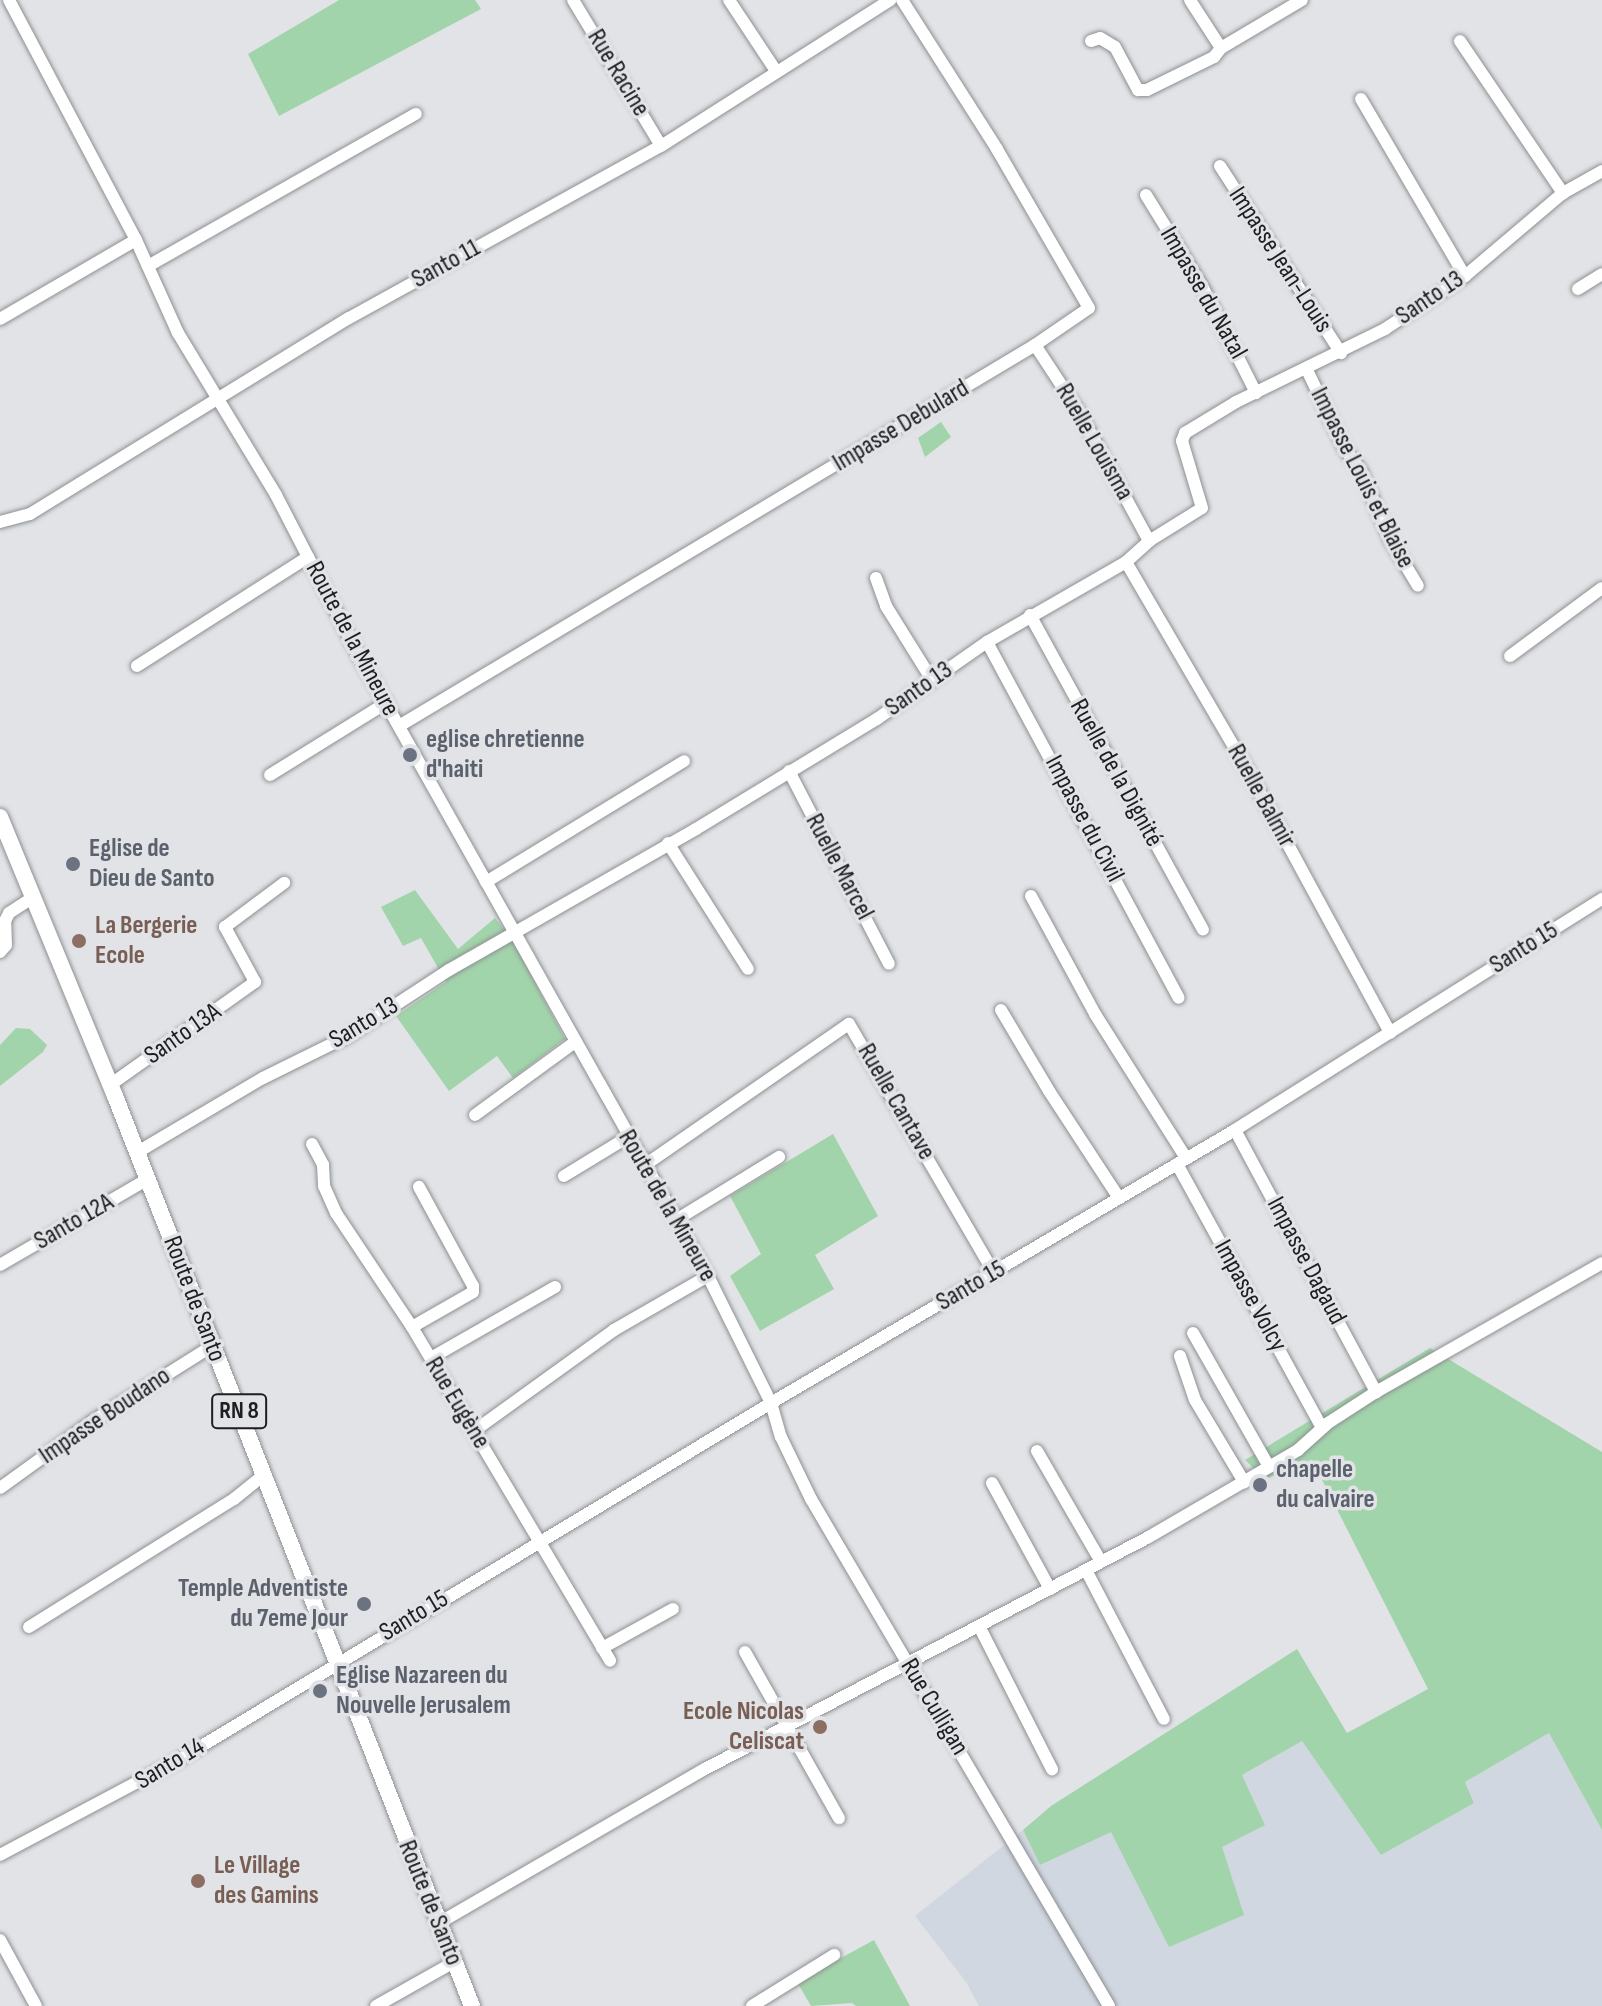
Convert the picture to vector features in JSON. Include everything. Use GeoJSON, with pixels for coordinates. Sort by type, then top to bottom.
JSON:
{"type":"FeatureCollection","features":[{"type":"Feature","properties":{"kind":"main road","name":"Route de Santo"},"geometry":{"type":"LineString","coordinates":[[0,817],[148,1179],[265,1474],[335,1664],[472,2006]]}},
{"type":"Feature","properties":{"kind":"street","name":"Route de la Mineure"},"geometry":{"type":"LineString","coordinates":[[9,0],[136,240],[178,333],[218,396],[386,703],[708,1276],[771,1403]]}},
{"type":"Feature","properties":{"kind":"street","name":"Rue Racine"},"geometry":{"type":"LineString","coordinates":[[573,0],[661,146]]}},
{"type":"Feature","properties":{"kind":"street"},"geometry":{"type":"LineString","coordinates":[[729,0],[776,71]]}},
{"type":"Feature","properties":{"kind":"street","name":"Santo 11"},"geometry":{"type":"LineString","coordinates":[[0,522],[30,514],[349,318],[661,146],[890,0]]}},
{"type":"Feature","properties":{"kind":"street","name":"Impasse Debulard"},"geometry":{"type":"LineString","coordinates":[[399,726],[1086,313],[1089,303],[902,0]]}},
{"type":"Feature","properties":{"kind":"street"},"geometry":{"type":"LineString","coordinates":[[1190,0],[1221,48]]}},
{"type":"Feature","properties":{"kind":"street"},"geometry":{"type":"LineString","coordinates":[[1091,41],[1100,38],[1115,47],[1134,84],[1142,91],[1182,75],[1214,57],[1221,48],[1302,0]]}},
{"type":"Feature","properties":{"kind":"street"},"geometry":{"type":"LineString","coordinates":[[1460,41],[1563,193]]}},
{"type":"Feature","properties":{"kind":"street"},"geometry":{"type":"LineString","coordinates":[[1361,99],[1465,276]]}},
{"type":"Feature","properties":{"kind":"street"},"geometry":{"type":"LineString","coordinates":[[148,266],[416,114]]}},
{"type":"Feature","properties":{"kind":"street","name":"Impasse Jean-Louis"},"geometry":{"type":"LineString","coordinates":[[1220,166],[1341,353]]}},
{"type":"Feature","properties":{"kind":"street","name":"Santo 13"},"geometry":{"type":"LineString","coordinates":[[136,1153],[263,1078],[348,1036],[514,932],[696,829],[833,747],[1030,615],[1126,562],[1149,541],[1202,508],[1182,437],[1236,402],[1341,353],[1465,276],[1563,193],[1602,171]]}},
{"type":"Feature","properties":{"kind":"street","name":"Impasse du Natal"},"geometry":{"type":"LineString","coordinates":[[1146,195],[1202,286],[1256,393]]}},
{"type":"Feature","properties":{"kind":"street"},"geometry":{"type":"LineString","coordinates":[[0,319],[136,240]]}},
{"type":"Feature","properties":{"kind":"street"},"geometry":{"type":"LineString","coordinates":[[1578,289],[1602,274]]}},
{"type":"Feature","properties":{"kind":"street","name":"Ruelle Louisma"},"geometry":{"type":"LineString","coordinates":[[1035,345],[1079,412],[1149,541]]}},
{"type":"Feature","properties":{"kind":"street","name":"Impasse Louis et Blaise"},"geometry":{"type":"LineString","coordinates":[[1307,370],[1345,449],[1361,471],[1395,549],[1418,586]]}},
{"type":"Feature","properties":{"kind":"street"},"geometry":{"type":"LineString","coordinates":[[137,666],[308,557]]}},
{"type":"Feature","properties":{"kind":"street","name":"Ruelle Balmir"},"geometry":{"type":"LineString","coordinates":[[1126,562],[1248,771],[1390,1033]]}},
{"type":"Feature","properties":{"kind":"street"},"geometry":{"type":"LineString","coordinates":[[876,578],[886,606],[932,680]]}},
{"type":"Feature","properties":{"kind":"street"},"geometry":{"type":"LineString","coordinates":[[1510,656],[1602,588]]}},
{"type":"Feature","properties":{"kind":"street","name":"Ruelle de la Dignité"},"geometry":{"type":"LineString","coordinates":[[1030,615],[1203,930]]}},
{"type":"Feature","properties":{"kind":"street","name":"Impasse du Civil"},"geometry":{"type":"LineString","coordinates":[[987,642],[1179,998]]}},
{"type":"Feature","properties":{"kind":"street"},"geometry":{"type":"LineString","coordinates":[[270,775],[386,703]]}},
{"type":"Feature","properties":{"kind":"street"},"geometry":{"type":"LineString","coordinates":[[486,882],[684,761]]}},
{"type":"Feature","properties":{"kind":"street","name":"Ruelle Marcel"},"geometry":{"type":"LineString","coordinates":[[789,771],[889,964]]}},
{"type":"Feature","properties":{"kind":"street"},"geometry":{"type":"LineString","coordinates":[[668,843],[748,969]]}},
{"type":"Feature","properties":{"kind":"street","name":"Santo 13A"},"geometry":{"type":"LineString","coordinates":[[110,1085],[255,982],[225,927],[284,883]]}},
{"type":"Feature","properties":{"kind":"street","name":"Impasse Volcy"},"geometry":{"type":"LineString","coordinates":[[1031,896],[1095,1014],[1181,1161],[1322,1428]]}},
{"type":"Feature","properties":{"kind":"street"},"geometry":{"type":"LineString","coordinates":[[0,952],[6,945],[2,921],[32,898]]}},
{"type":"Feature","properties":{"kind":"street","name":"Santo 15"},"geometry":{"type":"LineString","coordinates":[[335,1664],[1235,1130],[1602,899]]}},
{"type":"Feature","properties":{"kind":"street"},"geometry":{"type":"LineString","coordinates":[[1001,1010],[1049,1091],[1119,1198]]}},
{"type":"Feature","properties":{"kind":"street","name":"Ruelle Cantave"},"geometry":{"type":"LineString","coordinates":[[645,1165],[849,1024],[994,1273]]}},
{"type":"Feature","properties":{"kind":"street"},"geometry":{"type":"LineString","coordinates":[[475,1115],[575,1042]]}},
{"type":"Feature","properties":{"kind":"street","name":"Impasse Dagaud"},"geometry":{"type":"LineString","coordinates":[[1235,1130],[1376,1392]]}},
{"type":"Feature","properties":{"kind":"street"},"geometry":{"type":"LineString","coordinates":[[564,1176],[628,1137]]}},
{"type":"Feature","properties":{"kind":"street","name":"Rue Eugène"},"geometry":{"type":"LineString","coordinates":[[312,1144],[323,1165],[324,1186],[336,1213],[431,1358],[610,1661]]}},
{"type":"Feature","properties":{"kind":"street"},"geometry":{"type":"LineString","coordinates":[[676,1220],[779,1157]]}},
{"type":"Feature","properties":{"kind":"street","name":"Santo 12A"},"geometry":{"type":"LineString","coordinates":[[0,1265],[148,1179]]}},
{"type":"Feature","properties":{"kind":"street"},"geometry":{"type":"LineString","coordinates":[[412,1327],[473,1292],[473,1286],[419,1187]]}},
{"type":"Feature","properties":{"kind":"street"},"geometry":{"type":"LineString","coordinates":[[439,1923],[703,1770],[1086,1570],[1244,1482],[1298,1450],[1322,1428],[1376,1392],[1602,1263]]}},
{"type":"Feature","properties":{"kind":"street"},"geometry":{"type":"LineString","coordinates":[[474,1431],[614,1330],[708,1276]]}},
{"type":"Feature","properties":{"kind":"street"},"geometry":{"type":"LineString","coordinates":[[431,1358],[555,1287]]}},
{"type":"Feature","properties":{"kind":"street"},"geometry":{"type":"LineString","coordinates":[[1193,1333],[1269,1467]]}},
{"type":"Feature","properties":{"kind":"street","name":"Impasse Boudano"},"geometry":{"type":"LineString","coordinates":[[0,1488],[93,1421],[212,1346]]}},
{"type":"Feature","properties":{"kind":"street"},"geometry":{"type":"LineString","coordinates":[[1180,1356],[1195,1400],[1244,1482]]}},
{"type":"Feature","properties":{"kind":"street","name":"Rue Culligan"},"geometry":{"type":"LineString","coordinates":[[771,1403],[781,1437],[811,1499],[1109,2006]]}},
{"type":"Feature","properties":{"kind":"street"},"geometry":{"type":"LineString","coordinates":[[1037,1451],[1101,1562]]}},
{"type":"Feature","properties":{"kind":"street"},"geometry":{"type":"LineString","coordinates":[[29,1627],[234,1499],[265,1474]]}},
{"type":"Feature","properties":{"kind":"street"},"geometry":{"type":"LineString","coordinates":[[992,1483],[1050,1589]]}},
{"type":"Feature","properties":{"kind":"street"},"geometry":{"type":"LineString","coordinates":[[1086,1570],[1164,1719]]}},
{"type":"Feature","properties":{"kind":"street"},"geometry":{"type":"LineString","coordinates":[[602,1648],[673,1609]]}},
{"type":"Feature","properties":{"kind":"street"},"geometry":{"type":"LineString","coordinates":[[979,1626],[1052,1769]]}},
{"type":"Feature","properties":{"kind":"street"},"geometry":{"type":"LineString","coordinates":[[745,1652],[839,1818]]}},
{"type":"Feature","properties":{"kind":"street","name":"Santo 14"},"geometry":{"type":"LineString","coordinates":[[0,1855],[126,1790],[335,1664]]}},
{"type":"Feature","properties":{"kind":"street"},"geometry":{"type":"LineString","coordinates":[[0,1940],[36,2006]]}},
{"type":"Feature","properties":{"kind":"street"},"geometry":{"type":"LineString","coordinates":[[752,2006],[834,1955]]}},
{"type":"Feature","properties":{"kind":"street"},"geometry":{"type":"LineString","coordinates":[[376,2006],[454,1962]]}},
{"type":"Feature","properties":{"kind":"shaded area"},"geometry":{"type":"Polygon","coordinates":[[[1549,1733],[1602,1830],[1602,2006],[979,2006],[966,1982],[915,1916],[1023,1830],[1040,1865],[1111,1831],[1170,1947],[1222,1846],[1265,1825],[1242,1775],[1302,1741],[1381,1855],[1474,1802],[1465,1782],[1549,1733]]]}},
{"type":"Feature","properties":{"kind":"green space"},"geometry":{"type":"Polygon","coordinates":[[[339,0],[475,0],[481,9],[279,116],[248,54],[339,0]]]}},
{"type":"Feature","properties":{"kind":"green space"},"geometry":{"type":"Polygon","coordinates":[[[941,422],[951,437],[925,457],[918,438],[941,422]]]}},
{"type":"Feature","properties":{"kind":"green space"},"geometry":{"type":"Polygon","coordinates":[[[415,890],[458,949],[495,918],[512,940],[565,1039],[513,1078],[497,1056],[449,1091],[396,1016],[446,982],[421,938],[403,946],[381,907],[415,890]]]}},
{"type":"Feature","properties":{"kind":"green space"},"geometry":{"type":"Polygon","coordinates":[[[16,1028],[30,1029],[47,1045],[43,1052],[0,1086],[0,1045],[16,1028]]]}},
{"type":"Feature","properties":{"kind":"green space"},"geometry":{"type":"Polygon","coordinates":[[[833,1134],[878,1216],[815,1255],[834,1289],[760,1331],[730,1276],[761,1254],[730,1196],[833,1134]]]}},
{"type":"Feature","properties":{"kind":"green space"},"geometry":{"type":"Polygon","coordinates":[[[1430,1348],[1602,1452],[1602,1830],[1549,1733],[1465,1782],[1474,1803],[1381,1855],[1302,1741],[1242,1775],[1265,1825],[1222,1847],[1244,1915],[1169,1947],[1111,1832],[1040,1865],[1023,1830],[1051,1806],[1297,1649],[1347,1733],[1428,1689],[1312,1460],[1265,1479],[1245,1460],[1430,1348]]]}},
{"type":"Feature","properties":{"kind":"green space"},"geometry":{"type":"Polygon","coordinates":[[[874,1940],[910,2006],[856,2006],[852,2003],[811,2006],[797,1982],[874,1940]]]}},
{"type":"Feature","properties":{"kind":"place","name":"eglise chretienne d'haiti"},"geometry":{"type":"Point","coordinates":[410,755]}},
{"type":"Feature","properties":{"kind":"place","name":"Eglise de Dieu de Santo"},"geometry":{"type":"Point","coordinates":[73,864]}},
{"type":"Feature","properties":{"kind":"place","name":"La Bergerie Ecole"},"geometry":{"type":"Point","coordinates":[79,941]}},
{"type":"Feature","properties":{"kind":"place","name":"chapelle du calvaire"},"geometry":{"type":"Point","coordinates":[1260,1485]}},
{"type":"Feature","properties":{"kind":"place","name":"Temple Adventiste du 7eme Jour"},"geometry":{"type":"Point","coordinates":[364,1604]}},
{"type":"Feature","properties":{"kind":"place","name":"Eglise Nazareen du Nouvelle Jerusalem"},"geometry":{"type":"Point","coordinates":[320,1691]}},
{"type":"Feature","properties":{"kind":"place","name":"Ecole Nicolas Celiscat"},"geometry":{"type":"Point","coordinates":[820,1727]}},
{"type":"Feature","properties":{"kind":"place","name":"Le Village des Gamins"},"geometry":{"type":"Point","coordinates":[198,1881]}}]}
